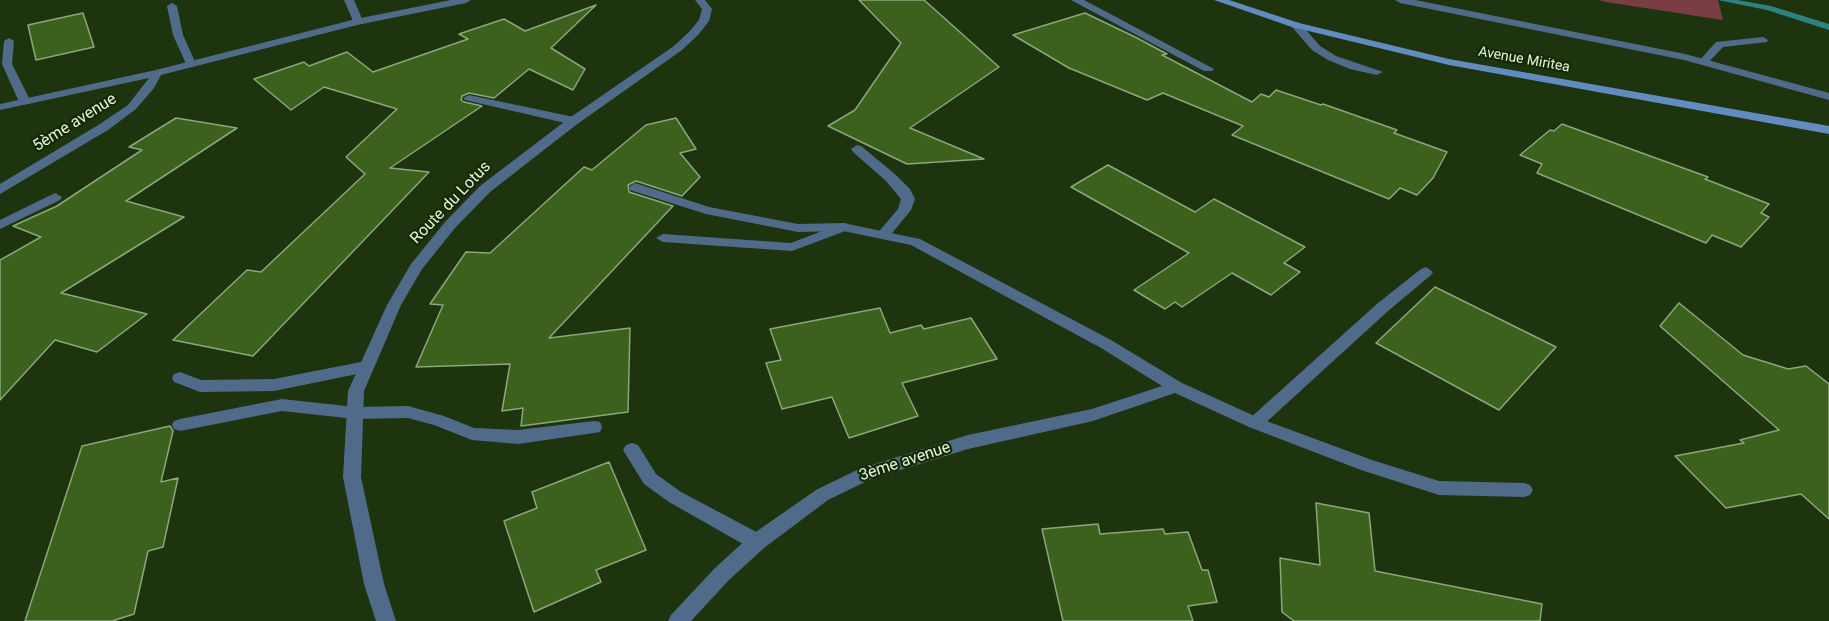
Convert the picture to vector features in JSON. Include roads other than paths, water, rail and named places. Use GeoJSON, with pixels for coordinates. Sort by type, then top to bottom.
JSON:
{"type":"FeatureCollection","features":[{"type":"Feature","properties":{"kind":"main road","name":"Avenue Miritea"},"geometry":{"type":"LineString","coordinates":[[1219,0],[1296,25],[1449,62],[1829,130]]}},
{"type":"Feature","properties":{"kind":"street"},"geometry":{"type":"LineString","coordinates":[[349,0],[358,21]]}},
{"type":"Feature","properties":{"kind":"street"},"geometry":{"type":"LineString","coordinates":[[1,106],[191,64],[358,21],[466,0]]}},
{"type":"Feature","properties":{"kind":"street","name":"Route du Lotus"},"geometry":{"type":"LineString","coordinates":[[386,621],[374,584],[352,477],[356,391],[394,305],[416,267],[450,225],[485,189],[574,121],[678,48],[694,33],[704,21],[707,9],[700,0]]}},
{"type":"Feature","properties":{"kind":"street"},"geometry":{"type":"LineString","coordinates":[[1076,0],[1208,69]]}},
{"type":"Feature","properties":{"kind":"street"},"geometry":{"type":"LineString","coordinates":[[1400,0],[1703,62],[1829,97]]}},
{"type":"Feature","properties":{"kind":"street"},"geometry":{"type":"LineString","coordinates":[[172,6],[178,34],[191,64]]}},
{"type":"Feature","properties":{"kind":"street"},"geometry":{"type":"LineString","coordinates":[[1296,25],[1316,48],[1332,58],[1354,67],[1377,72]]}},
{"type":"Feature","properties":{"kind":"street"},"geometry":{"type":"LineString","coordinates":[[1703,62],[1719,45],[1763,40]]}},
{"type":"Feature","properties":{"kind":"street"},"geometry":{"type":"LineString","coordinates":[[9,41],[7,64],[25,102]]}},
{"type":"Feature","properties":{"kind":"street","name":"5ème avenue"},"geometry":{"type":"LineString","coordinates":[[0,190],[104,127],[132,107],[150,86],[157,72]]}},
{"type":"Feature","properties":{"kind":"street"},"geometry":{"type":"LineString","coordinates":[[469,98],[574,121]]}},
{"type":"Feature","properties":{"kind":"street"},"geometry":{"type":"LineString","coordinates":[[857,149],[891,178],[905,192],[908,199],[904,210],[883,235]]}},
{"type":"Feature","properties":{"kind":"street"},"geometry":{"type":"LineString","coordinates":[[636,187],[706,210],[798,228],[843,228],[915,242],[948,257],[1106,344],[1176,387],[1255,423],[1367,465],[1439,488],[1524,490]]}},
{"type":"Feature","properties":{"kind":"street"},"geometry":{"type":"LineString","coordinates":[[0,225],[55,197]]}},
{"type":"Feature","properties":{"kind":"street"},"geometry":{"type":"LineString","coordinates":[[663,237],[792,247],[843,228]]}},
{"type":"Feature","properties":{"kind":"street"},"geometry":{"type":"LineString","coordinates":[[1255,423],[1383,307],[1426,272]]}},
{"type":"Feature","properties":{"kind":"street"},"geometry":{"type":"LineString","coordinates":[[180,378],[200,386],[274,385],[366,367]]}},
{"type":"Feature","properties":{"kind":"street","name":"3ème avenue"},"geometry":{"type":"LineString","coordinates":[[678,621],[722,574],[757,542],[822,495],[865,474],[968,442],[1093,415],[1176,387]]}},
{"type":"Feature","properties":{"kind":"street"},"geometry":{"type":"LineString","coordinates":[[180,424],[282,405],[355,413],[408,412],[438,420],[472,434],[518,437],[594,427]]}},
{"type":"Feature","properties":{"kind":"street"},"geometry":{"type":"LineString","coordinates":[[632,450],[650,479],[675,497],[757,542]]}},
{"type":"Feature","properties":{"kind":"waterway"},"geometry":{"type":"LineString","coordinates":[[1722,0],[1768,8],[1829,27]]}}]}
